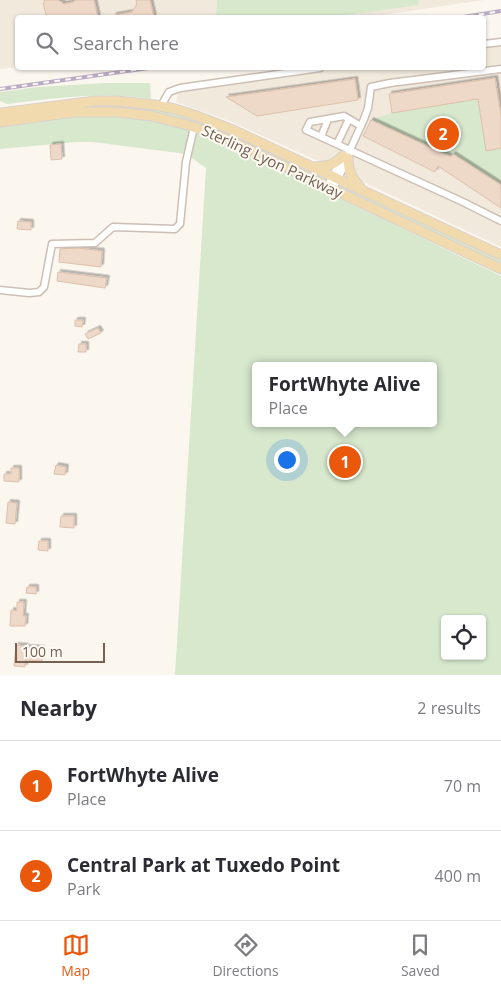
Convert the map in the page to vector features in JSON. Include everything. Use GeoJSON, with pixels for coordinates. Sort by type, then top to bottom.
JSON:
{"type":"FeatureCollection","features":[{"type":"Feature","properties":{"kind":"main road","name":"Sterling Lyon Parkway"},"geometry":{"type":"LineString","coordinates":[[0,112],[105,100],[175,109],[232,130],[501,255]]}},
{"type":"Feature","properties":{"kind":"main road"},"geometry":{"type":"LineString","coordinates":[[0,106],[45,106]]}},
{"type":"Feature","properties":{"kind":"main road","name":"Sterling Lyon Parkway"},"geometry":{"type":"LineString","coordinates":[[0,122],[75,112],[117,112],[152,116],[194,127],[229,140],[501,269]]}},
{"type":"Feature","properties":{"kind":"main road"},"geometry":{"type":"LineString","coordinates":[[311,166],[335,164],[347,155]]}},
{"type":"Feature","properties":{"kind":"main road"},"geometry":{"type":"LineString","coordinates":[[347,155],[350,174],[364,191]]}},
{"type":"Feature","properties":{"kind":"main road"},"geometry":{"type":"LineString","coordinates":[[487,249],[501,247]]}},
{"type":"Feature","properties":{"kind":"lane"},"geometry":{"type":"LineString","coordinates":[[486,44],[501,42]]}},
{"type":"Feature","properties":{"kind":"lane"},"geometry":{"type":"LineString","coordinates":[[330,188],[361,126],[368,108],[371,87],[501,68]]}},
{"type":"Feature","properties":{"kind":"lane"},"geometry":{"type":"LineString","coordinates":[[161,106],[168,92],[180,88],[306,70]]}},
{"type":"Feature","properties":{"kind":"lane"},"geometry":{"type":"LineString","coordinates":[[361,126],[344,116],[310,122],[306,130],[337,144],[347,155],[463,202],[501,221]]}},
{"type":"Feature","properties":{"kind":"lane"},"geometry":{"type":"LineString","coordinates":[[321,137],[328,119]]}},
{"type":"Feature","properties":{"kind":"lane"},"geometry":{"type":"LineString","coordinates":[[337,144],[349,119]]}},
{"type":"Feature","properties":{"kind":"lane"},"geometry":{"type":"LineString","coordinates":[[0,290],[29,293],[39,292],[44,287],[52,244],[95,243],[113,227],[175,229],[180,224],[186,162],[194,127]]}},
{"type":"Feature","properties":{"kind":"shaded area"},"geometry":{"type":"Polygon","coordinates":[[[0,0],[484,0],[382,15],[15,15],[15,67],[0,69],[0,0]]]}},
{"type":"Feature","properties":{"kind":"shaded area"},"geometry":{"type":"Polygon","coordinates":[[[501,44],[501,247],[232,122],[176,102],[178,91],[325,70],[486,70],[486,47],[501,44]]]}},
{"type":"Feature","properties":{"kind":"green space"},"geometry":{"type":"Polygon","coordinates":[[[217,0],[419,0],[418,5],[347,15],[216,15],[217,0]]]}},
{"type":"Feature","properties":{"kind":"green space"},"geometry":{"type":"Polygon","coordinates":[[[106,83],[150,83],[151,99],[97,95],[7,104],[0,101],[0,92],[38,87],[106,83]]]}},
{"type":"Feature","properties":{"kind":"green space"},"geometry":{"type":"Polygon","coordinates":[[[478,99],[487,150],[501,148],[501,185],[453,154],[443,154],[371,120],[392,113],[478,99]]]}},
{"type":"Feature","properties":{"kind":"green space"},"geometry":{"type":"Polygon","coordinates":[[[107,104],[164,110],[217,127],[501,259],[501,264],[352,193],[199,125],[159,113],[102,107],[85,108],[84,106],[107,104]]]}},
{"type":"Feature","properties":{"kind":"green space"},"geometry":{"type":"Polygon","coordinates":[[[88,116],[143,119],[164,123],[192,131],[241,152],[501,276],[501,675],[175,675],[206,168],[186,154],[93,142],[0,149],[0,127],[88,116]]]}},
{"type":"Feature","properties":{"kind":"building"},"geometry":{"type":"Polygon","coordinates":[[[44,0],[58,0],[64,4],[76,0],[94,0],[97,15],[46,15],[43,3],[45,2],[44,0]]]}},
{"type":"Feature","properties":{"kind":"building"},"geometry":{"type":"Polygon","coordinates":[[[136,0],[150,0],[153,15],[114,15],[132,12],[137,5],[136,0]]]}},
{"type":"Feature","properties":{"kind":"building"},"geometry":{"type":"Polygon","coordinates":[[[495,78],[501,116],[501,148],[486,151],[478,99],[392,113],[389,94],[495,78]]]}},
{"type":"Feature","properties":{"kind":"building"},"geometry":{"type":"Polygon","coordinates":[[[355,79],[358,100],[257,116],[226,97],[355,79]]]}},
{"type":"Feature","properties":{"kind":"building"},"geometry":{"type":"Polygon","coordinates":[[[371,120],[451,157],[453,154],[501,185],[501,208],[438,166],[435,172],[363,136],[371,120]]]}},
{"type":"Feature","properties":{"kind":"building"},"geometry":{"type":"Polygon","coordinates":[[[61,144],[62,159],[51,160],[50,145],[61,144]]]}},
{"type":"Feature","properties":{"kind":"building"},"geometry":{"type":"Polygon","coordinates":[[[18,221],[31,222],[31,230],[17,229],[18,221]]]}},
{"type":"Feature","properties":{"kind":"building"},"geometry":{"type":"Polygon","coordinates":[[[78,248],[102,251],[101,267],[59,262],[60,249],[78,248]]]}},
{"type":"Feature","properties":{"kind":"building"},"geometry":{"type":"Polygon","coordinates":[[[58,272],[107,278],[105,288],[57,281],[58,272]]]}},
{"type":"Feature","properties":{"kind":"building"},"geometry":{"type":"Polygon","coordinates":[[[75,320],[83,320],[82,327],[75,326],[75,320]]]}},
{"type":"Feature","properties":{"kind":"building"},"geometry":{"type":"Polygon","coordinates":[[[98,328],[101,333],[88,339],[85,334],[98,328]]]}},
{"type":"Feature","properties":{"kind":"building"},"geometry":{"type":"Polygon","coordinates":[[[79,344],[86,344],[86,352],[78,352],[79,344]]]}},
{"type":"Feature","properties":{"kind":"building"},"geometry":{"type":"Polygon","coordinates":[[[56,465],[66,467],[65,475],[54,474],[56,465]]]}},
{"type":"Feature","properties":{"kind":"building"},"geometry":{"type":"Polygon","coordinates":[[[11,468],[19,468],[19,482],[4,481],[4,474],[11,474],[11,468]]]}},
{"type":"Feature","properties":{"kind":"building"},"geometry":{"type":"Polygon","coordinates":[[[8,502],[17,503],[15,524],[6,523],[8,502]]]}},
{"type":"Feature","properties":{"kind":"building"},"geometry":{"type":"Polygon","coordinates":[[[61,516],[74,516],[74,528],[60,527],[61,516]]]}},
{"type":"Feature","properties":{"kind":"building"},"geometry":{"type":"Polygon","coordinates":[[[39,541],[48,541],[48,551],[38,550],[39,541]]]}},
{"type":"Feature","properties":{"kind":"building"},"geometry":{"type":"Polygon","coordinates":[[[27,587],[36,587],[36,594],[26,593],[27,587]]]}},
{"type":"Feature","properties":{"kind":"building"},"geometry":{"type":"Polygon","coordinates":[[[17,602],[24,602],[23,616],[26,616],[25,626],[10,626],[11,610],[17,611],[17,602]]]}},
{"type":"Feature","properties":{"kind":"building"},"geometry":{"type":"Polygon","coordinates":[[[16,645],[42,648],[42,661],[25,660],[25,667],[14,666],[16,645]]]}},
{"type":"Feature","properties":{"kind":"railway"},"geometry":{"type":"LineString","coordinates":[[476,15],[501,11]]}},
{"type":"Feature","properties":{"kind":"railway"},"geometry":{"type":"LineString","coordinates":[[0,89],[135,70]]}},
{"type":"Feature","properties":{"kind":"place","name":"Central Park at Tuxedo Point"},"geometry":{"type":"Point","coordinates":[443,134]}},
{"type":"Feature","properties":{"kind":"place","name":"FortWhyte Alive"},"geometry":{"type":"Point","coordinates":[345,462]}}]}
